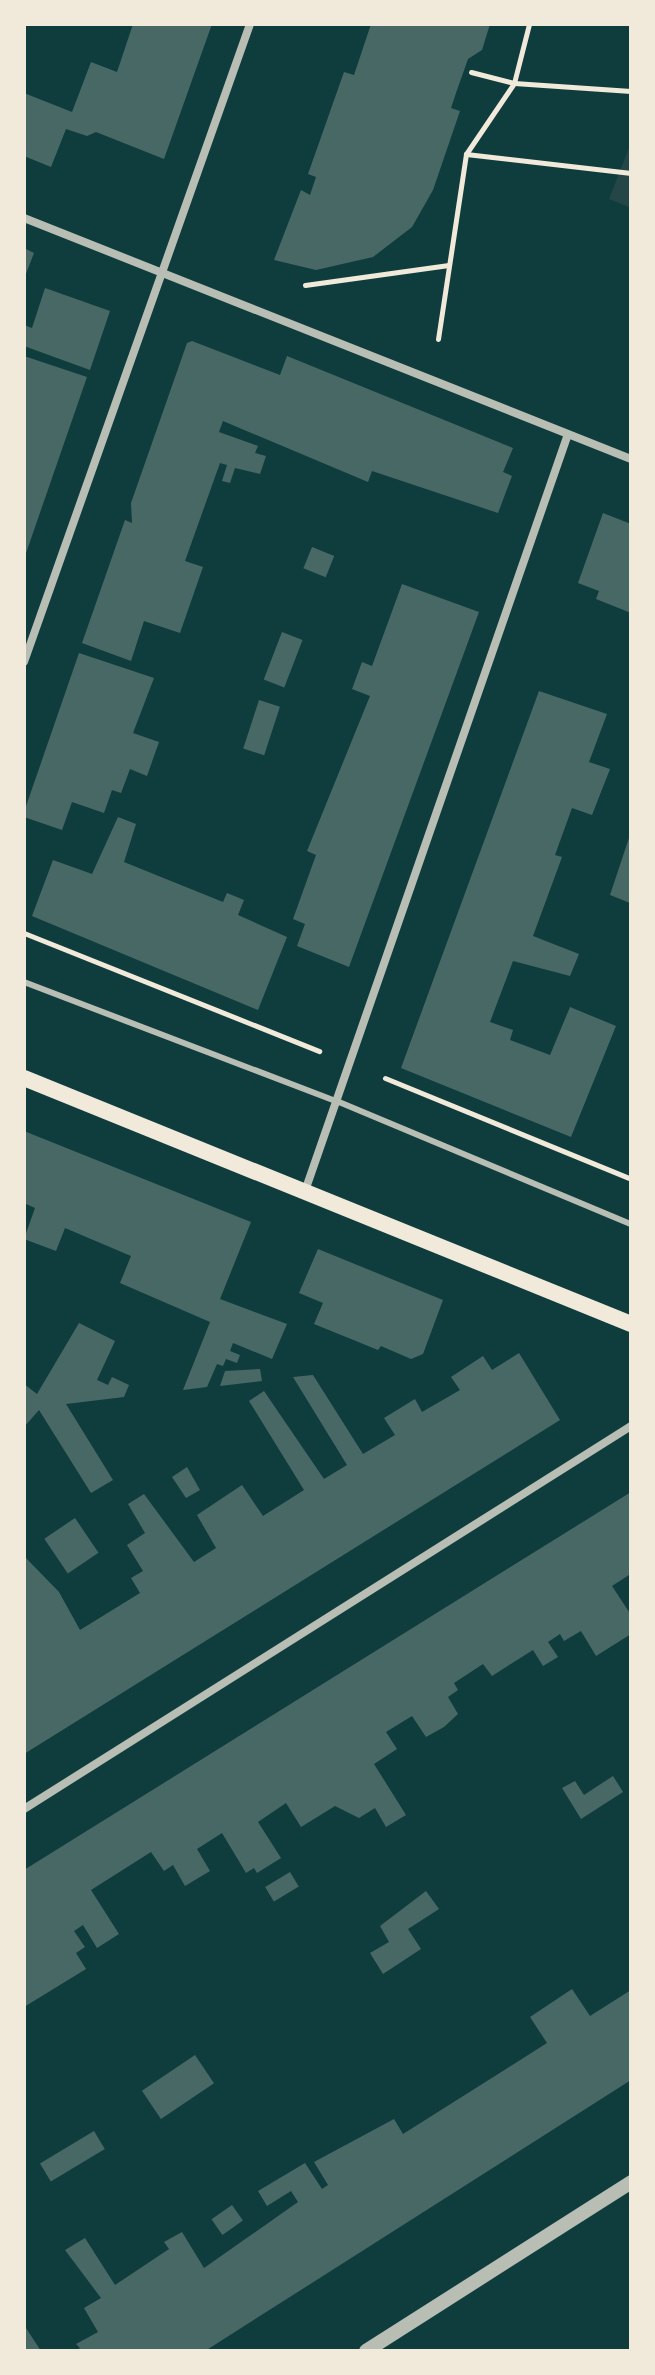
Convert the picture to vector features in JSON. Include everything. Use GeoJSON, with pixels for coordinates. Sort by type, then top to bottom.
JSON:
{"type":"FeatureCollection","features":[{"type":"Feature","properties":{"kind":"main road"},"geometry":{"type":"LineString","coordinates":[[24,1078],[631,1324]]}},
{"type":"Feature","properties":{"kind":"street"},"geometry":{"type":"LineString","coordinates":[[24,662],[250,24]]}},
{"type":"Feature","properties":{"kind":"street"},"geometry":{"type":"LineString","coordinates":[[24,218],[631,459]]}},
{"type":"Feature","properties":{"kind":"street"},"geometry":{"type":"LineString","coordinates":[[305,1191],[339,1102],[568,434]]}},
{"type":"Feature","properties":{"kind":"street"},"geometry":{"type":"LineString","coordinates":[[24,1809],[631,1426]]}},
{"type":"Feature","properties":{"kind":"street"},"geometry":{"type":"LineString","coordinates":[[366,2351],[631,2182]]}},
{"type":"Feature","properties":{"kind":"lane"},"geometry":{"type":"LineString","coordinates":[[24,982],[339,1102],[631,1224]]}},
{"type":"Feature","properties":{"kind":"path"},"geometry":{"type":"LineString","coordinates":[[438,339],[466,154],[514,83],[529,24]]}},
{"type":"Feature","properties":{"kind":"path"},"geometry":{"type":"LineString","coordinates":[[471,72],[514,83],[631,91]]}},
{"type":"Feature","properties":{"kind":"path"},"geometry":{"type":"LineString","coordinates":[[466,154],[631,173]]}},
{"type":"Feature","properties":{"kind":"path"},"geometry":{"type":"LineString","coordinates":[[305,285],[449,265]]}},
{"type":"Feature","properties":{"kind":"path"},"geometry":{"type":"LineString","coordinates":[[24,933],[319,1051]]}},
{"type":"Feature","properties":{"kind":"path"},"geometry":{"type":"LineString","coordinates":[[385,1078],[631,1179]]}},
{"type":"Feature","properties":{"kind":"shaded area"},"geometry":{"type":"Polygon","coordinates":[[[631,143],[631,208],[609,199],[631,143]]]}},
{"type":"Feature","properties":{"kind":"building"},"geometry":{"type":"Polygon","coordinates":[[[133,24],[212,24],[164,159],[96,132],[87,136],[66,129],[51,167],[24,156],[24,93],[72,112],[91,62],[117,72],[133,24]]]}},
{"type":"Feature","properties":{"kind":"building"},"geometry":{"type":"Polygon","coordinates":[[[371,24],[490,24],[482,50],[468,59],[456,93],[451,108],[460,111],[433,190],[412,227],[373,257],[316,270],[274,260],[301,190],[310,195],[316,177],[308,174],[344,72],[354,75],[371,24]]]}},
{"type":"Feature","properties":{"kind":"building"},"geometry":{"type":"Polygon","coordinates":[[[24,248],[34,253],[24,279],[24,248]]]}},
{"type":"Feature","properties":{"kind":"building"},"geometry":{"type":"Polygon","coordinates":[[[45,288],[110,311],[90,370],[24,346],[24,325],[32,328],[45,288]]]}},
{"type":"Feature","properties":{"kind":"building"},"geometry":{"type":"Polygon","coordinates":[[[192,341],[280,375],[287,356],[513,448],[503,472],[512,476],[498,513],[372,471],[368,482],[223,421],[219,432],[258,446],[255,453],[266,456],[260,474],[235,468],[230,483],[222,481],[227,465],[220,463],[185,561],[203,567],[180,633],[144,621],[131,661],[82,643],[125,520],[132,523],[131,503],[187,343],[192,341]]]}},
{"type":"Feature","properties":{"kind":"building"},"geometry":{"type":"Polygon","coordinates":[[[24,356],[87,377],[25,556],[24,556],[24,356]]]}},
{"type":"Feature","properties":{"kind":"building"},"geometry":{"type":"Polygon","coordinates":[[[603,513],[631,524],[631,613],[596,599],[599,591],[578,583],[603,513]]]}},
{"type":"Feature","properties":{"kind":"building"},"geometry":{"type":"Polygon","coordinates":[[[312,547],[334,556],[326,577],[303,568],[312,547]]]}},
{"type":"Feature","properties":{"kind":"building"},"geometry":{"type":"Polygon","coordinates":[[[402,584],[479,612],[349,967],[297,946],[305,924],[293,919],[316,855],[307,851],[370,696],[352,689],[362,662],[372,666],[402,584]]]}},
{"type":"Feature","properties":{"kind":"building"},"geometry":{"type":"Polygon","coordinates":[[[282,632],[303,640],[284,687],[264,680],[282,632]]]}},
{"type":"Feature","properties":{"kind":"building"},"geometry":{"type":"Polygon","coordinates":[[[79,653],[154,678],[133,733],[159,742],[147,776],[130,769],[121,793],[112,790],[104,813],[72,802],[62,830],[24,817],[24,812],[79,653]]]}},
{"type":"Feature","properties":{"kind":"building"},"geometry":{"type":"Polygon","coordinates":[[[539,691],[607,714],[589,762],[610,769],[592,815],[572,808],[555,855],[562,857],[533,936],[579,954],[570,976],[513,961],[490,1022],[513,1030],[510,1040],[550,1055],[570,1007],[616,1026],[571,1137],[401,1068],[539,691]]]}},
{"type":"Feature","properties":{"kind":"building"},"geometry":{"type":"Polygon","coordinates":[[[259,700],[280,707],[264,755],[243,749],[259,700]]]}},
{"type":"Feature","properties":{"kind":"building"},"geometry":{"type":"Polygon","coordinates":[[[118,817],[136,824],[124,862],[223,902],[227,893],[244,900],[238,915],[287,937],[258,1010],[32,916],[53,860],[92,874],[118,817]]]}},
{"type":"Feature","properties":{"kind":"building"},"geometry":{"type":"Polygon","coordinates":[[[631,832],[631,901],[630,903],[610,895],[631,832]]]}},
{"type":"Feature","properties":{"kind":"building"},"geometry":{"type":"Polygon","coordinates":[[[24,1131],[251,1222],[220,1299],[287,1324],[272,1359],[233,1343],[230,1351],[240,1355],[237,1363],[226,1359],[223,1366],[217,1364],[207,1387],[183,1390],[210,1322],[120,1283],[131,1256],[65,1228],[56,1251],[24,1239],[35,1208],[24,1203],[24,1131]]]}},
{"type":"Feature","properties":{"kind":"building"},"geometry":{"type":"Polygon","coordinates":[[[318,1249],[443,1300],[423,1354],[411,1359],[381,1346],[378,1350],[314,1324],[323,1303],[299,1293],[318,1249]]]}},
{"type":"Feature","properties":{"kind":"building"},"geometry":{"type":"Polygon","coordinates":[[[79,1323],[115,1341],[97,1380],[108,1385],[112,1377],[129,1385],[124,1397],[66,1404],[113,1480],[91,1493],[39,1410],[24,1427],[24,1384],[37,1394],[79,1323]]]}},
{"type":"Feature","properties":{"kind":"building"},"geometry":{"type":"Polygon","coordinates":[[[519,1353],[560,1420],[24,1754],[24,1556],[59,1592],[80,1630],[140,1593],[131,1578],[143,1571],[127,1545],[145,1533],[128,1504],[144,1494],[194,1562],[216,1548],[197,1515],[242,1485],[263,1516],[304,1490],[249,1401],[264,1391],[324,1479],[347,1465],[293,1377],[313,1375],[363,1454],[395,1435],[384,1418],[415,1399],[422,1412],[460,1390],[451,1377],[483,1356],[492,1370],[519,1353]]]}},
{"type":"Feature","properties":{"kind":"building"},"geometry":{"type":"Polygon","coordinates":[[[260,1369],[262,1381],[220,1386],[225,1371],[260,1369]]]}},
{"type":"Feature","properties":{"kind":"building"},"geometry":{"type":"Polygon","coordinates":[[[187,1467],[200,1490],[186,1498],[172,1477],[187,1467]]]}},
{"type":"Feature","properties":{"kind":"building"},"geometry":{"type":"Polygon","coordinates":[[[631,1492],[631,1579],[629,1575],[612,1586],[631,1615],[631,1634],[596,1656],[581,1631],[564,1641],[560,1634],[548,1642],[558,1657],[543,1666],[533,1650],[492,1676],[483,1664],[454,1683],[458,1690],[448,1697],[458,1714],[444,1727],[426,1737],[412,1716],[386,1732],[397,1749],[374,1764],[406,1815],[386,1827],[375,1808],[359,1818],[335,1806],[301,1827],[286,1803],[258,1822],[281,1858],[257,1873],[254,1868],[246,1873],[222,1833],[197,1849],[210,1871],[185,1886],[173,1865],[164,1871],[151,1852],[91,1890],[119,1934],[97,1948],[83,1925],[74,1931],[85,1947],[76,1953],[86,1969],[24,2007],[24,1870],[631,1492]]]}},
{"type":"Feature","properties":{"kind":"building"},"geometry":{"type":"Polygon","coordinates":[[[75,1518],[98,1553],[68,1574],[44,1539],[75,1518]]]}},
{"type":"Feature","properties":{"kind":"building"},"geometry":{"type":"Polygon","coordinates":[[[613,1776],[623,1792],[581,1819],[562,1788],[575,1781],[584,1795],[613,1776]]]}},
{"type":"Feature","properties":{"kind":"building"},"geometry":{"type":"Polygon","coordinates":[[[290,1872],[299,1887],[274,1902],[265,1887],[290,1872]]]}},
{"type":"Feature","properties":{"kind":"building"},"geometry":{"type":"Polygon","coordinates":[[[426,1891],[439,1909],[408,1929],[421,1949],[383,1974],[370,1953],[389,1942],[380,1926],[426,1891]]]}},
{"type":"Feature","properties":{"kind":"building"},"geometry":{"type":"Polygon","coordinates":[[[572,1989],[590,2016],[631,1990],[631,2080],[205,2351],[75,2351],[80,2348],[76,2344],[98,2332],[84,2308],[101,2298],[65,2250],[85,2238],[115,2285],[169,2249],[164,2242],[182,2232],[204,2268],[298,2202],[291,2191],[267,2206],[258,2191],[305,2163],[322,2189],[328,2185],[314,2162],[394,2119],[403,2134],[547,2043],[530,2017],[572,1989]]]}},
{"type":"Feature","properties":{"kind":"building"},"geometry":{"type":"Polygon","coordinates":[[[195,2055],[214,2083],[161,2119],[142,2091],[195,2055]]]}},
{"type":"Feature","properties":{"kind":"building"},"geometry":{"type":"Polygon","coordinates":[[[94,2131],[105,2149],[51,2181],[40,2163],[94,2131]]]}},
{"type":"Feature","properties":{"kind":"building"},"geometry":{"type":"Polygon","coordinates":[[[232,2205],[243,2221],[222,2235],[212,2219],[232,2205]]]}},
{"type":"Feature","properties":{"kind":"building"},"geometry":{"type":"Polygon","coordinates":[[[24,2325],[41,2351],[24,2351],[24,2325]]]}}]}
